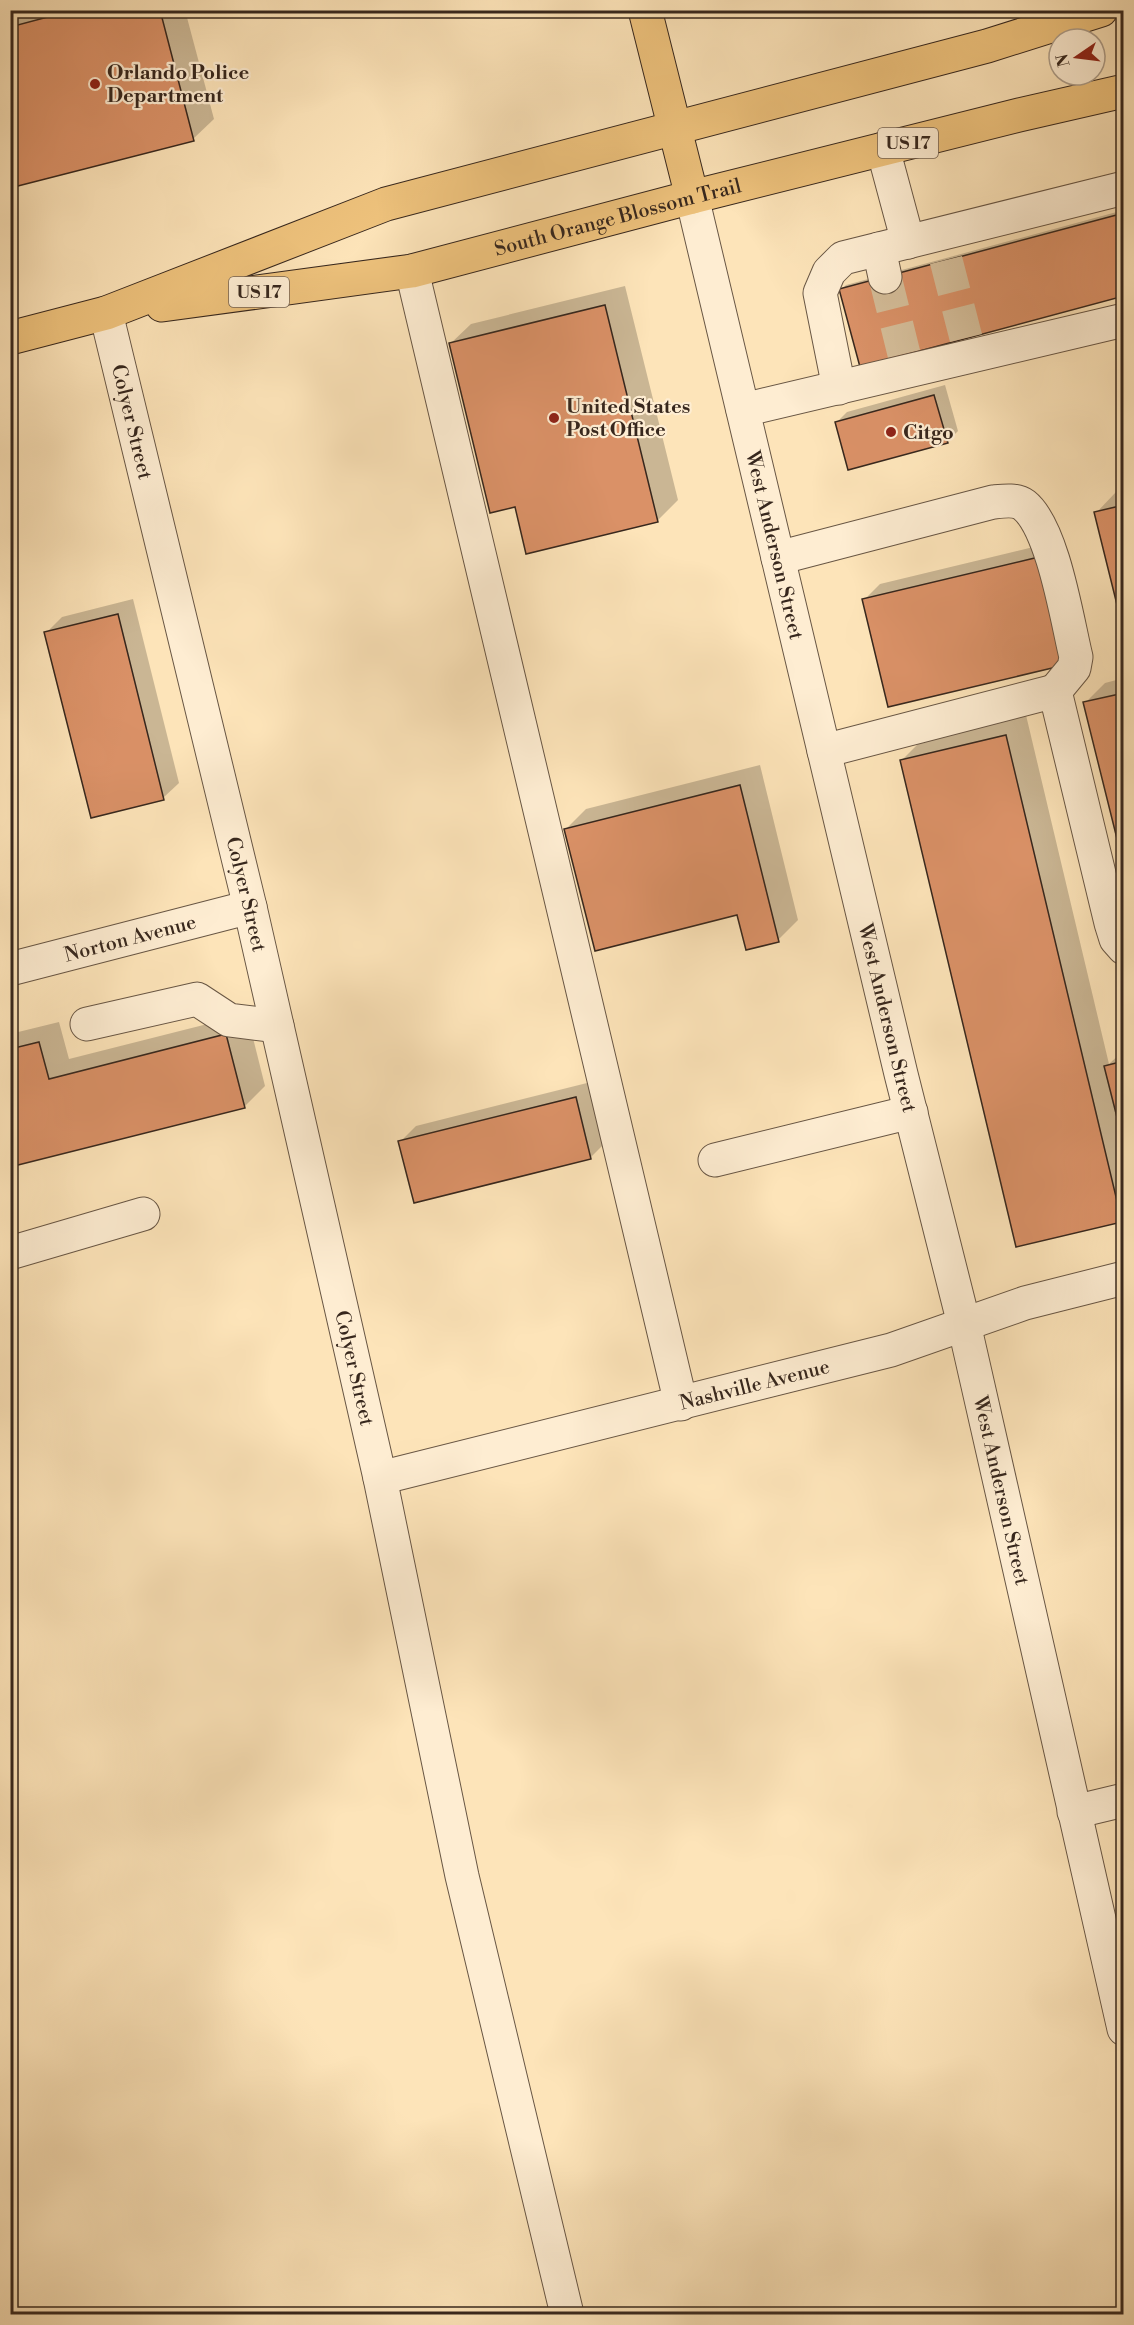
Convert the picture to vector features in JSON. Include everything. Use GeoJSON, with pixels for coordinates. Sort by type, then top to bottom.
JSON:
{"type":"FeatureCollection","features":[{"type":"Feature","properties":{"kind":"main road","name":"West Anderson Street"},"geometry":{"type":"LineString","coordinates":[[645,10],[692,197]]}},
{"type":"Feature","properties":{"kind":"main road","name":"South Orange Blossom Trail"},"geometry":{"type":"LineString","coordinates":[[10,338],[106,313],[386,204],[987,46],[1101,10]]}},
{"type":"Feature","properties":{"kind":"main road","name":"South Orange Blossom Trail"},"geometry":{"type":"LineString","coordinates":[[106,313],[412,271],[1019,114],[1124,91]]}},
{"type":"Feature","properties":{"kind":"street"},"geometry":{"type":"LineString","coordinates":[[883,149],[890,256]]}},
{"type":"Feature","properties":{"kind":"street"},"geometry":{"type":"LineString","coordinates":[[838,387],[820,293],[829,272],[843,258],[890,256],[943,247],[1124,188]]}},
{"type":"Feature","properties":{"kind":"street","name":"West Anderson Street"},"geometry":{"type":"LineString","coordinates":[[692,197],[964,1324],[1074,1812],[1113,1934],[1124,2029]]}},
{"type":"Feature","properties":{"kind":"street"},"geometry":{"type":"LineString","coordinates":[[412,271],[681,1404]]}},
{"type":"Feature","properties":{"kind":"street","name":"Colyer Street"},"geometry":{"type":"LineString","coordinates":[[106,313],[250,907],[380,1478],[462,1876],[567,2314]]}},
{"type":"Feature","properties":{"kind":"street"},"geometry":{"type":"LineString","coordinates":[[742,410],[838,387],[906,363],[969,347],[1124,320]]}},
{"type":"Feature","properties":{"kind":"street"},"geometry":{"type":"LineString","coordinates":[[778,558],[993,502],[1008,500],[1023,504],[1036,520],[1048,543],[1076,657],[1074,668],[1055,691],[824,751]]}},
{"type":"Feature","properties":{"kind":"street"},"geometry":{"type":"LineString","coordinates":[[1055,691],[1111,923],[1116,939],[1124,948]]}},
{"type":"Feature","properties":{"kind":"street","name":"Norton Avenue"},"geometry":{"type":"LineString","coordinates":[[10,969],[250,907]]}},
{"type":"Feature","properties":{"kind":"street"},"geometry":{"type":"LineString","coordinates":[[87,1024],[197,999],[229,1020],[277,1026]]}},
{"type":"Feature","properties":{"kind":"street"},"geometry":{"type":"LineString","coordinates":[[715,1160],[911,1112]]}},
{"type":"Feature","properties":{"kind":"street"},"geometry":{"type":"LineString","coordinates":[[10,1253],[143,1214]]}},
{"type":"Feature","properties":{"kind":"street","name":"Nashville Avenue"},"geometry":{"type":"LineString","coordinates":[[380,1478],[891,1350],[1025,1303],[1124,1278]]}},
{"type":"Feature","properties":{"kind":"street"},"geometry":{"type":"LineString","coordinates":[[1074,1812],[1124,1800]]}},
{"type":"Feature","properties":{"kind":"building","name":"Orlando Police Department"},"geometry":{"type":"Polygon","coordinates":[[[74,10],[160,10],[194,141],[10,188],[10,27],[74,10]]]}},
{"type":"Feature","properties":{"kind":"building"},"geometry":{"type":"Polygon","coordinates":[[[1124,213],[1124,296],[860,367],[839,289],[1124,213]]]}},
{"type":"Feature","properties":{"kind":"building"},"geometry":{"type":"Polygon","coordinates":[[[605,305],[658,522],[526,554],[515,507],[490,513],[449,343],[605,305]]]}},
{"type":"Feature","properties":{"kind":"building","name":"Citgo"},"geometry":{"type":"Polygon","coordinates":[[[934,395],[948,443],[848,470],[835,422],[934,395]]]}},
{"type":"Feature","properties":{"kind":"building"},"geometry":{"type":"Polygon","coordinates":[[[1124,505],[1124,633],[1094,512],[1124,505]]]}},
{"type":"Feature","properties":{"kind":"building"},"geometry":{"type":"Polygon","coordinates":[[[1039,557],[1065,665],[888,707],[862,599],[1039,557]]]}},
{"type":"Feature","properties":{"kind":"building"},"geometry":{"type":"Polygon","coordinates":[[[118,614],[164,800],[91,818],[44,632],[118,614]]]}},
{"type":"Feature","properties":{"kind":"building"},"geometry":{"type":"Polygon","coordinates":[[[1124,693],[1124,867],[1083,702],[1124,693]]]}},
{"type":"Feature","properties":{"kind":"building"},"geometry":{"type":"Polygon","coordinates":[[[1006,735],[1122,1222],[1016,1247],[900,760],[1006,735]]]}},
{"type":"Feature","properties":{"kind":"building"},"geometry":{"type":"Polygon","coordinates":[[[740,785],[779,942],[746,950],[737,915],[595,951],[564,829],[740,785]]]}},
{"type":"Feature","properties":{"kind":"building"},"geometry":{"type":"Polygon","coordinates":[[[226,1034],[245,1108],[10,1167],[10,1049],[39,1042],[49,1079],[226,1034]]]}},
{"type":"Feature","properties":{"kind":"building"},"geometry":{"type":"Polygon","coordinates":[[[1124,1061],[1124,1145],[1104,1066],[1124,1061]]]}},
{"type":"Feature","properties":{"kind":"building"},"geometry":{"type":"Polygon","coordinates":[[[576,1097],[591,1159],[414,1203],[398,1141],[576,1097]]]}},
{"type":"Feature","properties":{"kind":"tunnel"},"geometry":{"type":"LineString","coordinates":[[946,260],[966,338]]}},
{"type":"Feature","properties":{"kind":"tunnel"},"geometry":{"type":"LineString","coordinates":[[885,277],[904,354]]}},
{"type":"Feature","properties":{"kind":"place","name":"Orlando Police Department"},"geometry":{"type":"Point","coordinates":[95,84]}},
{"type":"Feature","properties":{"kind":"place","name":"United States Post Office"},"geometry":{"type":"Point","coordinates":[554,418]}},
{"type":"Feature","properties":{"kind":"place","name":"Citgo"},"geometry":{"type":"Point","coordinates":[891,432]}}]}
